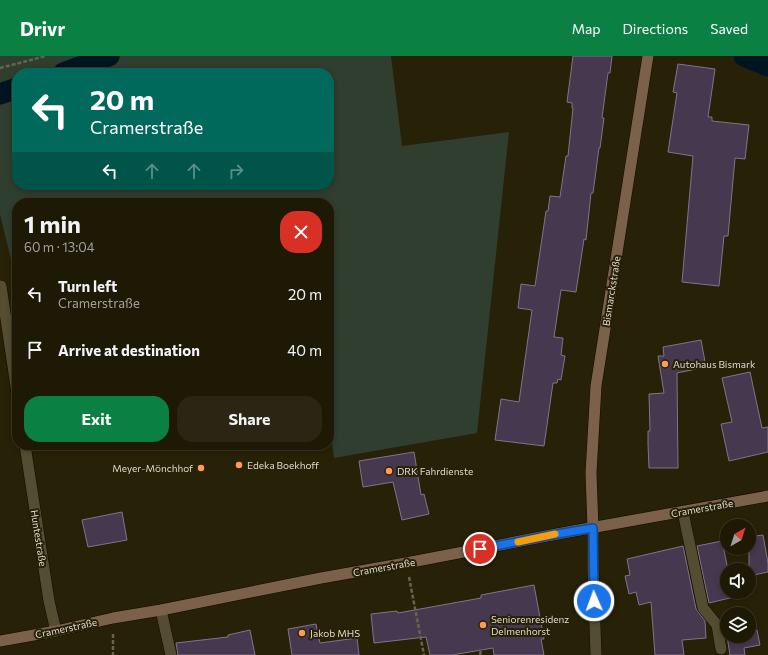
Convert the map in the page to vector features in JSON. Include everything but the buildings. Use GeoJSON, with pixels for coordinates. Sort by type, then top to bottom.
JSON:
{"type":"FeatureCollection","features":[{"type":"Feature","properties":{"kind":"main road","name":"Bismarckstraße"},"geometry":{"type":"LineString","coordinates":[[593,528],[591,473],[596,386],[648,56]]}},
{"type":"Feature","properties":{"kind":"main road","name":"Cramerstraße"},"geometry":{"type":"LineString","coordinates":[[0,641],[321,578],[768,496]]}},
{"type":"Feature","properties":{"kind":"street"},"geometry":{"type":"LineString","coordinates":[[0,286],[12,361]]}},
{"type":"Feature","properties":{"kind":"street","name":"Huntestraße"},"geometry":{"type":"LineString","coordinates":[[26,450],[49,600],[56,631]]}},
{"type":"Feature","properties":{"kind":"street"},"geometry":{"type":"LineString","coordinates":[[683,512],[703,608],[717,625],[721,649]]}},
{"type":"Feature","properties":{"kind":"street"},"geometry":{"type":"LineString","coordinates":[[593,528],[596,655]]}},
{"type":"Feature","properties":{"kind":"street"},"geometry":{"type":"LineString","coordinates":[[162,610],[171,655]]}},
{"type":"Feature","properties":{"kind":"path"},"geometry":{"type":"LineString","coordinates":[[0,68],[46,56]]}},
{"type":"Feature","properties":{"kind":"path"},"geometry":{"type":"LineString","coordinates":[[406,563],[424,655]]}},
{"type":"Feature","properties":{"kind":"path"},"geometry":{"type":"LineString","coordinates":[[113,618],[113,655]]}},
{"type":"Feature","properties":{"kind":"path"},"geometry":{"type":"LineString","coordinates":[[480,655],[482,650]]}},
{"type":"Feature","properties":{"kind":"green space"},"geometry":{"type":"Polygon","coordinates":[[[0,56],[391,56],[402,146],[509,132],[477,433],[334,458],[334,198],[12,198],[12,264],[0,214],[0,56]]]}},
{"type":"Feature","properties":{"kind":"waterway"},"geometry":{"type":"LineString","coordinates":[[77,68],[109,56]]}},
{"type":"Feature","properties":{"kind":"waterway"},"geometry":{"type":"LineString","coordinates":[[744,56],[768,66]]}},
{"type":"Feature","properties":{"kind":"waterway"},"geometry":{"type":"LineString","coordinates":[[0,94],[12,90]]}},
{"type":"Feature","properties":{"kind":"slow traffic"},"geometry":{"type":"LineString","coordinates":[[518,542],[555,534]]}},
{"type":"Feature","properties":{"kind":"place","name":"Autohaus Bismark"},"geometry":{"type":"Point","coordinates":[665,364]}},
{"type":"Feature","properties":{"kind":"place","name":"Edeka Boekhoff"},"geometry":{"type":"Point","coordinates":[239,465]}},
{"type":"Feature","properties":{"kind":"place","name":"Meyer-Mönchhof"},"geometry":{"type":"Point","coordinates":[201,468]}},
{"type":"Feature","properties":{"kind":"place","name":"DRK Fahrdienste"},"geometry":{"type":"Point","coordinates":[389,471]}},
{"type":"Feature","properties":{"kind":"place","name":"Seniorenresidenz Delmenhorst"},"geometry":{"type":"Point","coordinates":[483,625]}},
{"type":"Feature","properties":{"kind":"place","name":"Jakob MHS"},"geometry":{"type":"Point","coordinates":[302,633]}},
{"type":"Feature","properties":{"kind":"route"},"geometry":{"type":"LineString","coordinates":[[480,549],[593,528],[594,601]]}}]}
